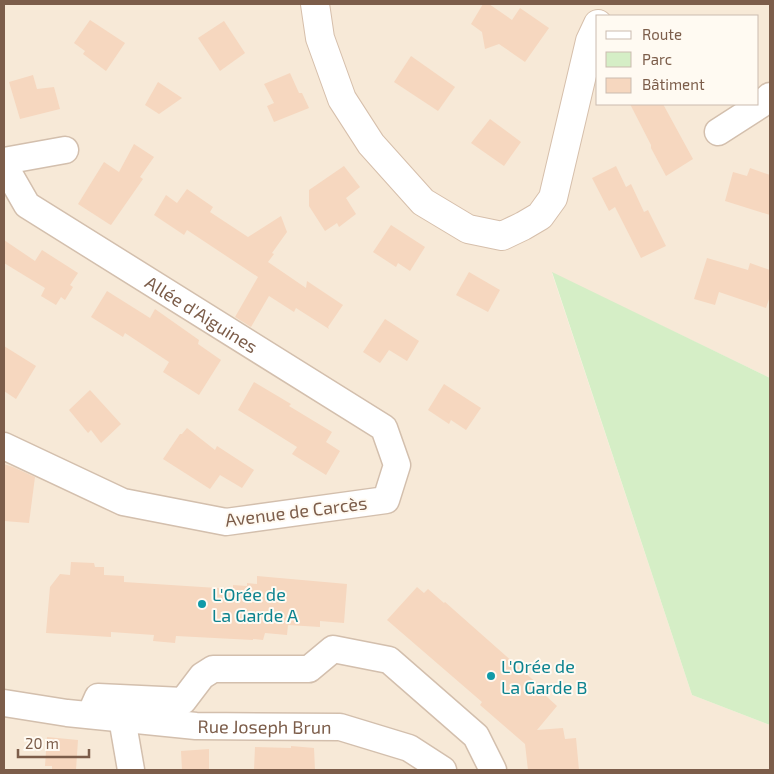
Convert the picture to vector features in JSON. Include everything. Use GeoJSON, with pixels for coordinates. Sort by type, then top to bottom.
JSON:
{"type":"FeatureCollection","features":[{"type":"Feature","properties":{"kind":"street"},"geometry":{"type":"LineString","coordinates":[[315,4],[320,38],[342,99],[371,144],[423,202],[468,229],[502,236],[540,216],[553,198],[590,41],[596,28]]}},
{"type":"Feature","properties":{"kind":"street"},"geometry":{"type":"LineString","coordinates":[[718,132],[760,105],[770,96]]}},
{"type":"Feature","properties":{"kind":"street"},"geometry":{"type":"LineString","coordinates":[[4,161],[65,150]]}},
{"type":"Feature","properties":{"kind":"street","name":"Allée d'Aiguines"},"geometry":{"type":"LineString","coordinates":[[4,165],[27,205],[384,428],[398,465]]}},
{"type":"Feature","properties":{"kind":"street","name":"Avenue de Carcès"},"geometry":{"type":"LineString","coordinates":[[4,446],[123,502],[226,522],[386,500],[398,465]]}},
{"type":"Feature","properties":{"kind":"street"},"geometry":{"type":"LineString","coordinates":[[90,715],[98,697],[183,701],[202,676],[213,669],[309,669],[333,649],[389,660],[476,736],[494,770]]}},
{"type":"Feature","properties":{"kind":"street","name":"Rue Joseph Brun"},"geometry":{"type":"LineString","coordinates":[[9,708],[196,726],[340,727],[409,748],[443,770]]}},
{"type":"Feature","properties":{"kind":"street"},"geometry":{"type":"LineString","coordinates":[[122,718],[131,770]]}},
{"type":"Feature","properties":{"kind":"shaded area"},"geometry":{"type":"Polygon","coordinates":[[[4,4],[770,4],[770,378],[552,273],[692,695],[770,725],[770,770],[4,770],[4,4]]]}},
{"type":"Feature","properties":{"kind":"green space"},"geometry":{"type":"Polygon","coordinates":[[[552,272],[770,378],[770,725],[692,695],[552,272]]]}},
{"type":"Feature","properties":{"kind":"building"},"geometry":{"type":"Polygon","coordinates":[[[483,4],[489,4],[512,20],[520,8],[549,28],[525,62],[499,44],[485,49],[482,32],[471,24],[483,4]]]}},
{"type":"Feature","properties":{"kind":"building"},"geometry":{"type":"Polygon","coordinates":[[[90,20],[125,43],[106,71],[83,54],[85,51],[74,43],[90,20]]]}},
{"type":"Feature","properties":{"kind":"building"},"geometry":{"type":"Polygon","coordinates":[[[224,21],[245,53],[220,71],[198,38],[224,21]]]}},
{"type":"Feature","properties":{"kind":"building"},"geometry":{"type":"Polygon","coordinates":[[[411,56],[455,87],[438,111],[394,82],[411,56]]]}},
{"type":"Feature","properties":{"kind":"building"},"geometry":{"type":"Polygon","coordinates":[[[290,73],[299,93],[302,93],[309,108],[274,122],[267,106],[274,103],[264,84],[290,73]]]}},
{"type":"Feature","properties":{"kind":"building"},"geometry":{"type":"Polygon","coordinates":[[[33,75],[37,89],[54,87],[60,109],[20,119],[9,82],[33,75]]]}},
{"type":"Feature","properties":{"kind":"building"},"geometry":{"type":"Polygon","coordinates":[[[158,82],[182,98],[159,114],[145,105],[158,82]]]}},
{"type":"Feature","properties":{"kind":"building"},"geometry":{"type":"Polygon","coordinates":[[[631,105],[664,105],[693,159],[666,176],[631,105]]]}},
{"type":"Feature","properties":{"kind":"building"},"geometry":{"type":"Polygon","coordinates":[[[490,119],[521,142],[504,166],[471,143],[490,119]]]}},
{"type":"Feature","properties":{"kind":"building"},"geometry":{"type":"Polygon","coordinates":[[[134,144],[154,157],[140,177],[143,179],[111,225],[78,204],[104,162],[119,172],[134,144]]]}},
{"type":"Feature","properties":{"kind":"building"},"geometry":{"type":"Polygon","coordinates":[[[344,166],[360,187],[346,198],[356,214],[339,227],[337,223],[325,231],[309,206],[309,190],[344,166]]]}},
{"type":"Feature","properties":{"kind":"building"},"geometry":{"type":"Polygon","coordinates":[[[616,166],[626,187],[631,184],[644,212],[648,210],[666,246],[641,258],[615,207],[609,211],[592,178],[616,166]]]}},
{"type":"Feature","properties":{"kind":"building"},"geometry":{"type":"Polygon","coordinates":[[[750,168],[770,175],[770,215],[725,201],[733,172],[747,176],[750,168]]]}},
{"type":"Feature","properties":{"kind":"building"},"geometry":{"type":"Polygon","coordinates":[[[187,189],[213,207],[210,212],[248,237],[281,216],[287,232],[268,262],[306,288],[307,281],[343,305],[328,327],[329,329],[296,308],[294,312],[269,296],[251,327],[235,317],[258,277],[187,230],[184,235],[154,215],[166,195],[177,203],[187,189]]]}},
{"type":"Feature","properties":{"kind":"building"},"geometry":{"type":"Polygon","coordinates":[[[391,225],[425,247],[410,271],[398,263],[396,267],[373,252],[391,225]]]}},
{"type":"Feature","properties":{"kind":"building"},"geometry":{"type":"Polygon","coordinates":[[[4,240],[35,261],[42,250],[78,273],[70,285],[73,287],[65,300],[61,297],[56,305],[41,296],[45,288],[4,263],[4,240]]]}},
{"type":"Feature","properties":{"kind":"building"},"geometry":{"type":"Polygon","coordinates":[[[707,258],[748,270],[750,263],[770,270],[770,296],[766,308],[719,292],[715,305],[694,299],[707,258]]]}},
{"type":"Feature","properties":{"kind":"building"},"geometry":{"type":"Polygon","coordinates":[[[469,272],[500,290],[488,312],[456,295],[469,272]]]}},
{"type":"Feature","properties":{"kind":"building"},"geometry":{"type":"Polygon","coordinates":[[[107,291],[150,318],[155,309],[199,340],[198,344],[221,360],[199,395],[163,372],[169,362],[125,333],[123,337],[91,317],[107,291]]]}},
{"type":"Feature","properties":{"kind":"building"},"geometry":{"type":"Polygon","coordinates":[[[385,319],[419,341],[407,361],[389,350],[380,363],[363,352],[385,319]]]}},
{"type":"Feature","properties":{"kind":"building"},"geometry":{"type":"Polygon","coordinates":[[[4,346],[36,366],[16,399],[4,391],[4,346]]]}},
{"type":"Feature","properties":{"kind":"building"},"geometry":{"type":"Polygon","coordinates":[[[254,382],[332,432],[326,442],[340,451],[326,475],[292,454],[297,447],[238,410],[254,382]]]}},
{"type":"Feature","properties":{"kind":"building"},"geometry":{"type":"Polygon","coordinates":[[[444,384],[481,408],[466,430],[451,420],[449,424],[428,410],[444,384]]]}},
{"type":"Feature","properties":{"kind":"building"},"geometry":{"type":"Polygon","coordinates":[[[90,390],[121,424],[101,443],[91,430],[88,433],[69,410],[90,390]]]}},
{"type":"Feature","properties":{"kind":"building"},"geometry":{"type":"Polygon","coordinates":[[[187,428],[215,450],[217,446],[254,470],[242,488],[220,475],[210,489],[163,459],[180,434],[187,428]]]}},
{"type":"Feature","properties":{"kind":"building"},"geometry":{"type":"Polygon","coordinates":[[[4,464],[35,477],[29,523],[4,521],[4,464]]]}},
{"type":"Feature","properties":{"kind":"building","name":"L'Orée de La Garde A"},"geometry":{"type":"Polygon","coordinates":[[[71,562],[94,563],[95,567],[104,567],[104,575],[124,576],[124,582],[233,589],[233,585],[247,586],[247,583],[257,584],[257,576],[347,584],[344,623],[320,621],[320,627],[288,625],[287,635],[265,633],[263,640],[176,636],[175,643],[153,641],[154,635],[111,632],[111,637],[46,633],[50,587],[60,574],[70,575],[71,562]]]}},
{"type":"Feature","properties":{"kind":"building","name":"L'Orée de La Garde B"},"geometry":{"type":"Polygon","coordinates":[[[417,587],[424,593],[428,589],[445,602],[548,693],[545,695],[557,706],[537,730],[563,728],[565,739],[576,738],[579,770],[528,770],[525,744],[480,705],[482,702],[387,620],[417,587]]]}},
{"type":"Feature","properties":{"kind":"building"},"geometry":{"type":"Polygon","coordinates":[[[47,737],[78,740],[76,770],[52,770],[52,766],[45,766],[47,737]]]}},
{"type":"Feature","properties":{"kind":"building"},"geometry":{"type":"Polygon","coordinates":[[[291,746],[314,748],[315,770],[254,770],[255,747],[291,748],[291,746]]]}},
{"type":"Feature","properties":{"kind":"building"},"geometry":{"type":"Polygon","coordinates":[[[209,749],[209,770],[182,770],[181,751],[209,749]]]}},
{"type":"Feature","properties":{"kind":"place","name":"L'Orée de La Garde A"},"geometry":{"type":"Point","coordinates":[202,604]}},
{"type":"Feature","properties":{"kind":"place","name":"L'Orée de La Garde B"},"geometry":{"type":"Point","coordinates":[491,676]}}]}
